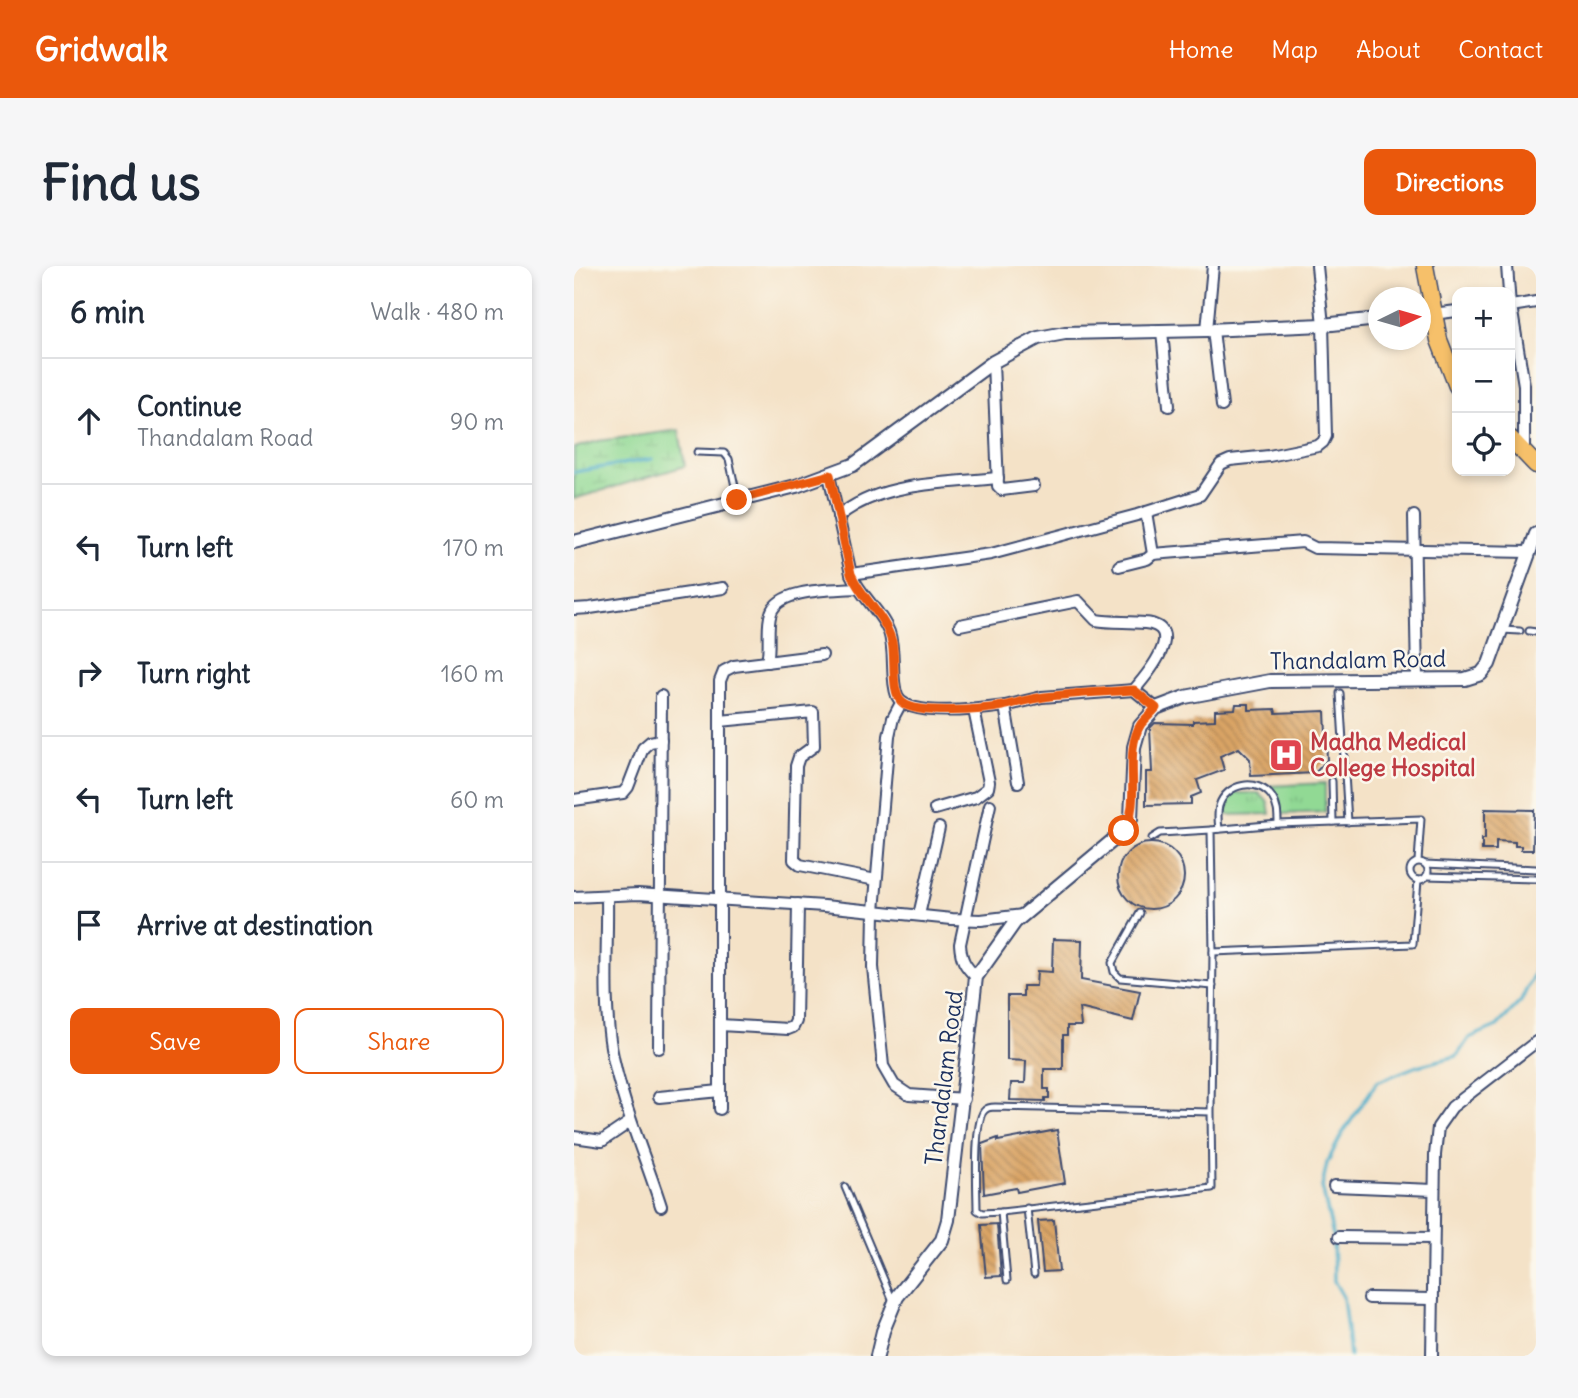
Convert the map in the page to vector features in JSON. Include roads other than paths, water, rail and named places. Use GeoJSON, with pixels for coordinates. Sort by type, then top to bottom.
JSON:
{"type":"FeatureCollection","features":[{"type":"Feature","properties":{"kind":"main road"},"geometry":{"type":"LineString","coordinates":[[1425,266],[1438,313],[1453,350]]}},
{"type":"Feature","properties":{"kind":"main road"},"geometry":{"type":"LineString","coordinates":[[1435,266],[1439,340],[1452,373]]}},
{"type":"Feature","properties":{"kind":"main road"},"geometry":{"type":"LineString","coordinates":[[1517,453],[1536,466]]}},
{"type":"Feature","properties":{"kind":"main road"},"geometry":{"type":"LineString","coordinates":[[1517,453],[1536,480]]}},
{"type":"Feature","properties":{"kind":"street"},"geometry":{"type":"LineString","coordinates":[[1213,266],[1210,330],[1222,406]]}},
{"type":"Feature","properties":{"kind":"street"},"geometry":{"type":"LineString","coordinates":[[851,574],[992,554],[1146,512],[1199,495],[1221,464],[1230,460],[1269,456],[1318,446],[1326,436],[1317,266]]}},
{"type":"Feature","properties":{"kind":"street"},"geometry":{"type":"LineString","coordinates":[[1507,266],[1509,287]]}},
{"type":"Feature","properties":{"kind":"street"},"geometry":{"type":"LineString","coordinates":[[1515,305],[1536,302]]}},
{"type":"Feature","properties":{"kind":"street"},"geometry":{"type":"LineString","coordinates":[[574,542],[830,475],[853,465],[993,362],[1038,338],[1065,333],[1210,330],[1368,320]]}},
{"type":"Feature","properties":{"kind":"street"},"geometry":{"type":"LineString","coordinates":[[1515,330],[1524,385],[1517,453]]}},
{"type":"Feature","properties":{"kind":"street"},"geometry":{"type":"LineString","coordinates":[[1162,331],[1169,406]]}},
{"type":"Feature","properties":{"kind":"street"},"geometry":{"type":"LineString","coordinates":[[993,362],[998,486],[1002,490],[1034,486]]}},
{"type":"Feature","properties":{"kind":"street"},"geometry":{"type":"LineString","coordinates":[[830,475],[851,574],[857,588],[888,629],[893,644],[896,694],[901,703],[913,709],[975,710],[1042,697],[1134,690],[1156,708]]}},
{"type":"Feature","properties":{"kind":"street"},"geometry":{"type":"LineString","coordinates":[[838,517],[865,498],[893,491],[998,478]]}},
{"type":"Feature","properties":{"kind":"street"},"geometry":{"type":"LineString","coordinates":[[1146,512],[1153,554]]}},
{"type":"Feature","properties":{"kind":"street"},"geometry":{"type":"LineString","coordinates":[[1414,516],[1418,679]]}},
{"type":"Feature","properties":{"kind":"street","name":"Thandalam Road"},"geometry":{"type":"LineString","coordinates":[[877,1356],[894,1304],[942,1240],[948,1220],[964,1099],[976,976],[1015,922],[1124,831],[1132,819],[1134,747],[1140,726],[1156,708],[1185,697],[1270,681],[1465,679],[1481,674],[1489,664],[1536,534]]}},
{"type":"Feature","properties":{"kind":"street"},"geometry":{"type":"LineString","coordinates":[[1119,566],[1147,559],[1153,554],[1303,542],[1315,548],[1415,552],[1529,552]]}},
{"type":"Feature","properties":{"kind":"street"},"geometry":{"type":"LineString","coordinates":[[574,609],[723,588]]}},
{"type":"Feature","properties":{"kind":"street"},"geometry":{"type":"LineString","coordinates":[[766,662],[771,611],[778,602],[790,596],[810,592],[857,588]]}},
{"type":"Feature","properties":{"kind":"street"},"geometry":{"type":"LineString","coordinates":[[960,625],[1078,601],[1096,620],[1146,622],[1156,625],[1162,632],[1164,645],[1155,666],[1134,690]]}},
{"type":"Feature","properties":{"kind":"street"},"geometry":{"type":"LineString","coordinates":[[720,1109],[720,681],[724,671],[734,666],[822,655]]}},
{"type":"Feature","properties":{"kind":"street"},"geometry":{"type":"LineString","coordinates":[[659,1048],[661,696]]}},
{"type":"Feature","properties":{"kind":"street"},"geometry":{"type":"LineString","coordinates":[[901,703],[893,718],[889,736],[874,911],[873,967],[883,1066],[894,1085],[909,1095],[964,1099]]}},
{"type":"Feature","properties":{"kind":"street"},"geometry":{"type":"LineString","coordinates":[[1005,706],[1018,782]]}},
{"type":"Feature","properties":{"kind":"street"},"geometry":{"type":"LineString","coordinates":[[935,809],[976,797],[988,788],[975,710]]}},
{"type":"Feature","properties":{"kind":"street"},"geometry":{"type":"LineString","coordinates":[[720,722],[813,712],[814,746],[799,757],[796,766],[793,860],[800,865],[876,880]]}},
{"type":"Feature","properties":{"kind":"street"},"geometry":{"type":"LineString","coordinates":[[574,800],[623,793],[646,744],[661,740]]}},
{"type":"Feature","properties":{"kind":"street"},"geometry":{"type":"LineString","coordinates":[[976,976],[965,967],[960,944],[990,805]]}},
{"type":"Feature","properties":{"kind":"street"},"geometry":{"type":"LineString","coordinates":[[919,915],[939,828]]}},
{"type":"Feature","properties":{"kind":"street"},"geometry":{"type":"LineString","coordinates":[[607,896],[608,1026],[630,1122],[661,1206]]}},
{"type":"Feature","properties":{"kind":"street"},"geometry":{"type":"LineString","coordinates":[[574,897],[661,896],[798,904],[964,919],[1023,915]]}},
{"type":"Feature","properties":{"kind":"street"},"geometry":{"type":"LineString","coordinates":[[720,1025],[788,1029],[793,1027],[796,1021],[798,904]]}},
{"type":"Feature","properties":{"kind":"street"},"geometry":{"type":"LineString","coordinates":[[1432,1356],[1434,1190],[1438,1128],[1452,1107],[1536,1042]]}},
{"type":"Feature","properties":{"kind":"street"},"geometry":{"type":"LineString","coordinates":[[659,1097],[720,1091]]}},
{"type":"Feature","properties":{"kind":"street"},"geometry":{"type":"LineString","coordinates":[[574,1137],[602,1141],[630,1122]]}},
{"type":"Feature","properties":{"kind":"street"},"geometry":{"type":"LineString","coordinates":[[1334,1186],[1434,1190]]}},
{"type":"Feature","properties":{"kind":"street"},"geometry":{"type":"LineString","coordinates":[[1339,1237],[1433,1238]]}},
{"type":"Feature","properties":{"kind":"street"},"geometry":{"type":"LineString","coordinates":[[1369,1298],[1433,1299]]}},
{"type":"Feature","properties":{"kind":"lane"},"geometry":{"type":"LineString","coordinates":[[697,453],[724,453],[729,459],[737,500]]}},
{"type":"Feature","properties":{"kind":"lane"},"geometry":{"type":"LineString","coordinates":[[1502,630],[1520,631]]}},
{"type":"Feature","properties":{"kind":"lane"},"geometry":{"type":"LineString","coordinates":[[1340,693],[1348,822]]}},
{"type":"Feature","properties":{"kind":"lane"},"geometry":{"type":"LineString","coordinates":[[1332,781],[1333,822]]}},
{"type":"Feature","properties":{"kind":"lane"},"geometry":{"type":"LineString","coordinates":[[1219,829],[1218,809],[1222,799],[1233,788],[1244,785],[1259,787],[1272,796],[1277,806],[1278,824]]}},
{"type":"Feature","properties":{"kind":"lane"},"geometry":{"type":"LineString","coordinates":[[1152,838],[1160,833],[1278,824],[1421,820],[1422,863],[1428,871],[1426,876]]}},
{"type":"Feature","properties":{"kind":"lane"},"geometry":{"type":"LineString","coordinates":[[1210,830],[1213,951],[1212,1188],[1001,1212],[982,1213],[977,1210],[977,1134],[982,1112],[986,1108],[1211,1112]]}},
{"type":"Feature","properties":{"kind":"lane"},"geometry":{"type":"LineString","coordinates":[[1418,880],[1412,876],[1410,869],[1412,865],[1422,863],[1536,869]]}},
{"type":"Feature","properties":{"kind":"lane"},"geometry":{"type":"LineString","coordinates":[[1418,880],[1426,876],[1536,879]]}},
{"type":"Feature","properties":{"kind":"lane"},"geometry":{"type":"LineString","coordinates":[[1213,951],[1413,944],[1418,880]]}},
{"type":"Feature","properties":{"kind":"lane"},"geometry":{"type":"LineString","coordinates":[[1140,913],[1112,962],[1114,972],[1120,978],[1213,986]]}},
{"type":"Feature","properties":{"kind":"lane"},"geometry":{"type":"LineString","coordinates":[[845,1186],[894,1304]]}},
{"type":"Feature","properties":{"kind":"lane"},"geometry":{"type":"LineString","coordinates":[[1027,1208],[1034,1274]]}},
{"type":"Feature","properties":{"kind":"lane"},"geometry":{"type":"LineString","coordinates":[[1001,1212],[1007,1280]]}},
{"type":"Feature","properties":{"kind":"waterway"},"geometry":{"type":"LineString","coordinates":[[574,472],[652,459]]}},
{"type":"Feature","properties":{"kind":"waterway"},"geometry":{"type":"LineString","coordinates":[[1350,1356],[1343,1297],[1334,1281],[1333,1235],[1322,1187],[1327,1163],[1342,1134],[1377,1082],[1417,1066],[1457,1056],[1469,1038],[1497,1026],[1521,1001],[1536,969]]}},
{"type":"Feature","properties":{"kind":"place","name":"Madha Medical College Hospital"},"geometry":{"type":"Point","coordinates":[1286,755]}}]}
